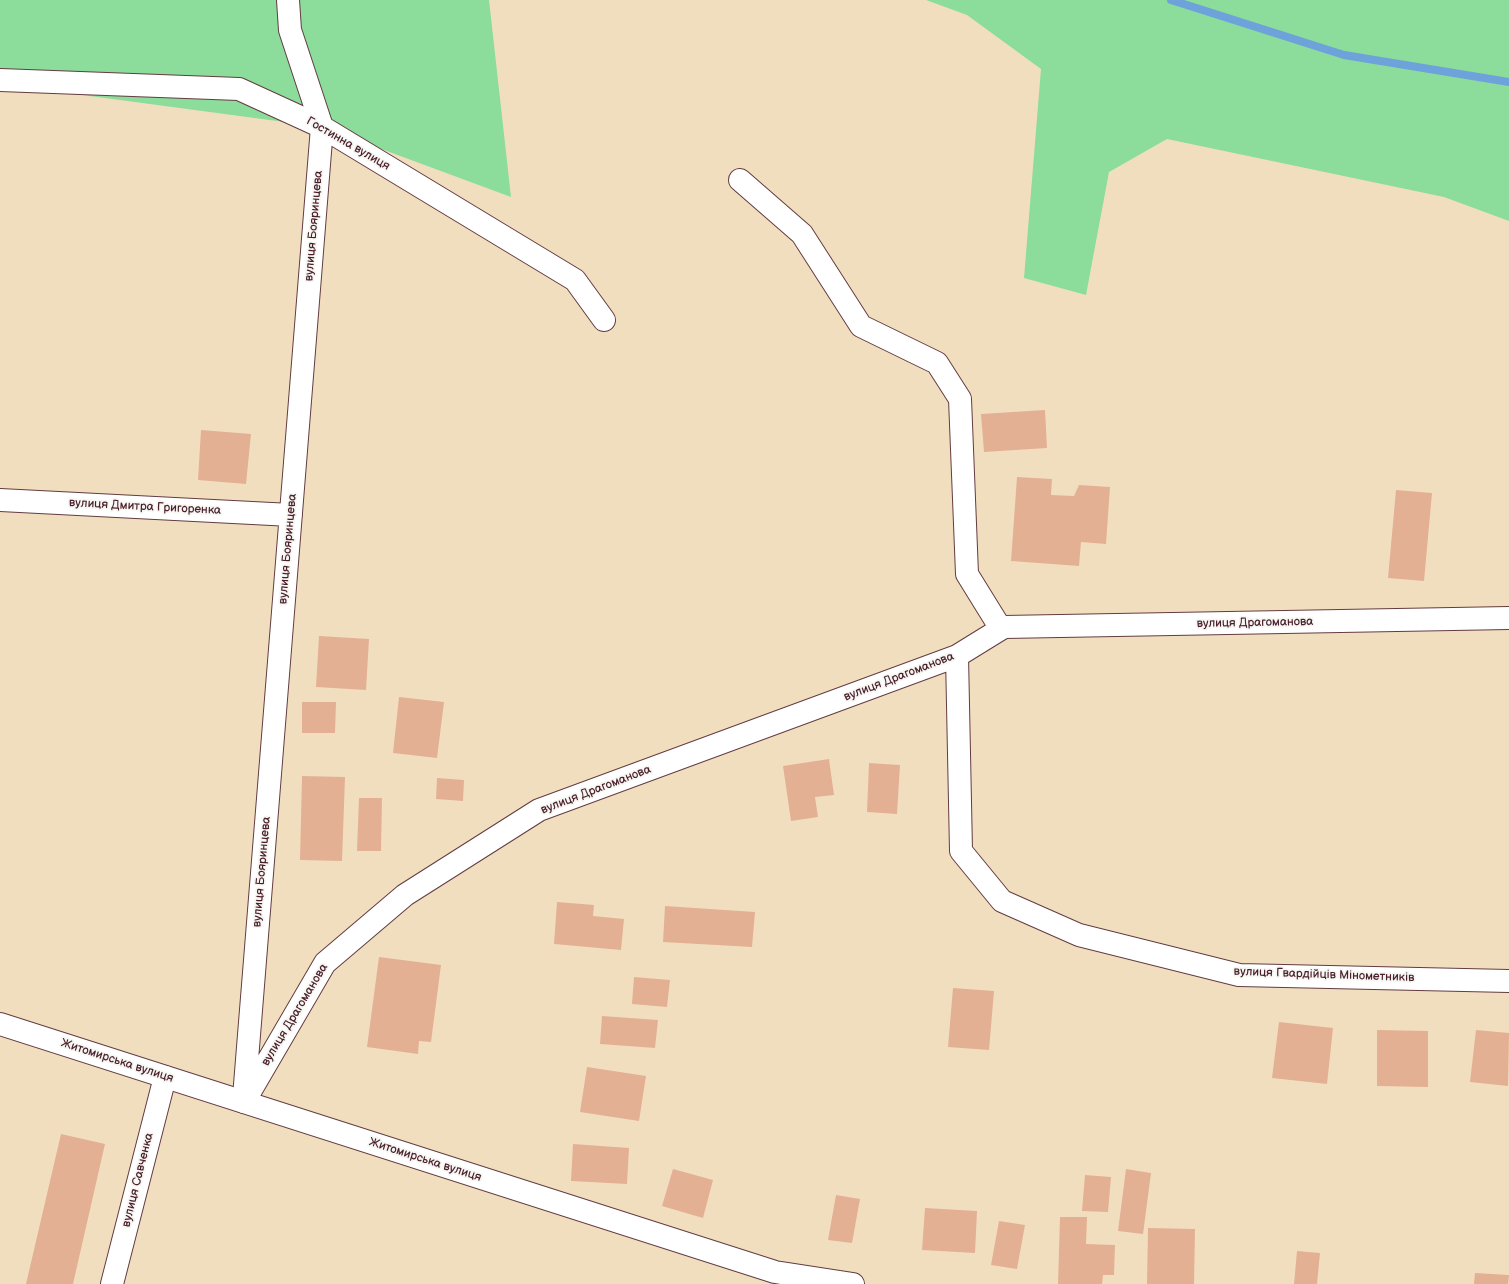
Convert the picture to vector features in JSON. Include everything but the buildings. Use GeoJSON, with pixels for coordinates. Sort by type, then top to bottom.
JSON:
{"type":"FeatureCollection","features":[{"type":"Feature","properties":{"kind":"street","name":"вулиця Бояринцева"},"geometry":{"type":"LineString","coordinates":[[244,1102],[322,127],[290,30],[288,0]]}},
{"type":"Feature","properties":{"kind":"street","name":"Гостинна вулиця"},"geometry":{"type":"LineString","coordinates":[[0,80],[239,89],[322,127],[575,280],[604,320]]}},
{"type":"Feature","properties":{"kind":"street"},"geometry":{"type":"LineString","coordinates":[[740,180],[802,234],[862,326],[937,363],[960,399],[967,574],[1001,629]]}},
{"type":"Feature","properties":{"kind":"street","name":"вулиця Дмитра Григоренка"},"geometry":{"type":"LineString","coordinates":[[0,500],[291,515]]}},
{"type":"Feature","properties":{"kind":"street","name":"вулиця Драгоманова"},"geometry":{"type":"LineString","coordinates":[[244,1102],[325,963],[405,895],[532,815],[554,805],[956,656],[1004,627],[1509,618]]}},
{"type":"Feature","properties":{"kind":"street","name":"вулиця Гвардійців Мінометників"},"geometry":{"type":"LineString","coordinates":[[956,656],[961,851],[1002,901],[1079,935],[1239,975],[1509,980]]}},
{"type":"Feature","properties":{"kind":"street","name":"Житомирська вулиця"},"geometry":{"type":"LineString","coordinates":[[0,1024],[775,1272],[853,1284]]}},
{"type":"Feature","properties":{"kind":"street","name":"вулиця Савченка"},"geometry":{"type":"LineString","coordinates":[[112,1284],[165,1077]]}},
{"type":"Feature","properties":{"kind":"green space"},"geometry":{"type":"Polygon","coordinates":[[[0,0],[489,0],[511,197],[322,127],[0,84],[0,0]]]}},
{"type":"Feature","properties":{"kind":"green space"},"geometry":{"type":"Polygon","coordinates":[[[926,0],[1509,0],[1509,221],[1444,197],[1167,139],[1109,172],[1086,295],[1024,278],[1041,69],[967,15],[926,0]]]}},
{"type":"Feature","properties":{"kind":"waterway"},"geometry":{"type":"LineString","coordinates":[[1171,0],[1344,55],[1509,82]]}}]}
